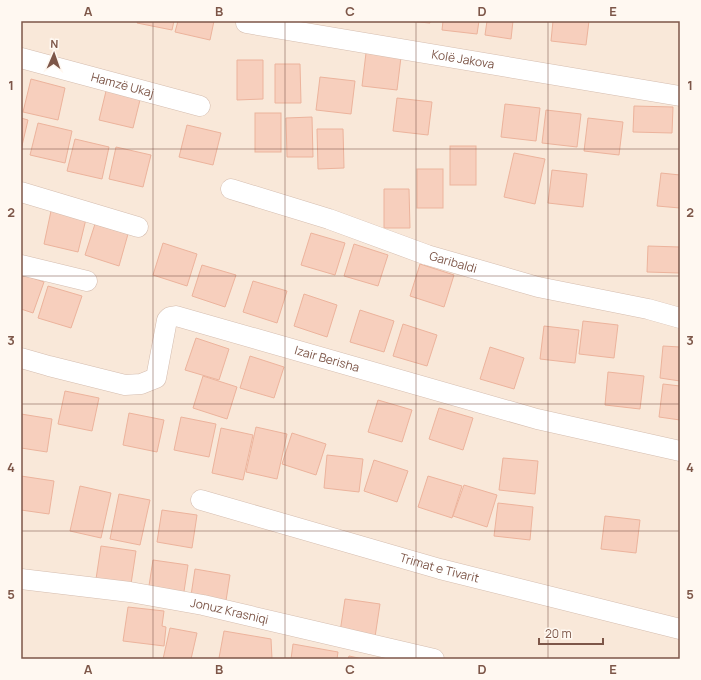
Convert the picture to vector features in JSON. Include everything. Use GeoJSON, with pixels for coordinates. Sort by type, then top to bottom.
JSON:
{"type":"FeatureCollection","features":[{"type":"Feature","properties":{"kind":"street","name":"Kolë Jakova"},"geometry":{"type":"LineString","coordinates":[[246,23],[680,96]]}},
{"type":"Feature","properties":{"kind":"street","name":"Hamzë Ukaj"},"geometry":{"type":"LineString","coordinates":[[21,58],[200,106]]}},
{"type":"Feature","properties":{"kind":"street","name":"Garibaldi"},"geometry":{"type":"LineString","coordinates":[[231,189],[329,219],[428,255],[538,287],[648,309],[680,318]]}},
{"type":"Feature","properties":{"kind":"street"},"geometry":{"type":"LineString","coordinates":[[21,192],[138,227]]}},
{"type":"Feature","properties":{"kind":"street"},"geometry":{"type":"LineString","coordinates":[[21,265],[87,281]]}},
{"type":"Feature","properties":{"kind":"street","name":"Izair Berisha"},"geometry":{"type":"LineString","coordinates":[[21,358],[125,385],[141,384],[156,378],[167,320],[170,317],[176,316],[537,419],[680,451]]}},
{"type":"Feature","properties":{"kind":"street","name":"Trimat e Tivarit"},"geometry":{"type":"LineString","coordinates":[[201,500],[440,569],[680,629]]}},
{"type":"Feature","properties":{"kind":"street","name":"Jonuz Krasniqi"},"geometry":{"type":"LineString","coordinates":[[21,579],[130,592],[203,605],[434,659]]}},
{"type":"Feature","properties":{"kind":"shaded area"},"geometry":{"type":"Polygon","coordinates":[[[21,21],[680,21],[680,659],[21,659],[21,21]]]}},
{"type":"Feature","properties":{"kind":"building"},"geometry":{"type":"Polygon","coordinates":[[[138,21],[174,21],[172,30],[137,23],[138,21]]]}},
{"type":"Feature","properties":{"kind":"building"},"geometry":{"type":"Polygon","coordinates":[[[178,21],[214,21],[210,40],[175,32],[178,21]]]}},
{"type":"Feature","properties":{"kind":"building"},"geometry":{"type":"Polygon","coordinates":[[[408,21],[430,21],[430,23],[408,21]]]}},
{"type":"Feature","properties":{"kind":"building"},"geometry":{"type":"Polygon","coordinates":[[[443,21],[479,21],[477,34],[442,30],[443,21]]]}},
{"type":"Feature","properties":{"kind":"building"},"geometry":{"type":"Polygon","coordinates":[[[487,21],[513,21],[511,39],[485,35],[487,21]]]}},
{"type":"Feature","properties":{"kind":"building"},"geometry":{"type":"Polygon","coordinates":[[[553,21],[589,21],[586,45],[551,41],[553,21]]]}},
{"type":"Feature","properties":{"kind":"building"},"geometry":{"type":"Polygon","coordinates":[[[366,53],[401,57],[397,90],[362,86],[366,53]]]}},
{"type":"Feature","properties":{"kind":"building"},"geometry":{"type":"Polygon","coordinates":[[[237,60],[263,60],[263,99],[237,100],[237,60]]]}},
{"type":"Feature","properties":{"kind":"building"},"geometry":{"type":"Polygon","coordinates":[[[275,64],[300,64],[301,103],[275,103],[275,64]]]}},
{"type":"Feature","properties":{"kind":"building"},"geometry":{"type":"Polygon","coordinates":[[[320,77],[355,81],[351,114],[316,110],[320,77]]]}},
{"type":"Feature","properties":{"kind":"building"},"geometry":{"type":"Polygon","coordinates":[[[31,79],[65,88],[58,120],[23,112],[31,79]]]}},
{"type":"Feature","properties":{"kind":"building"},"geometry":{"type":"Polygon","coordinates":[[[107,87],[141,96],[133,128],[99,120],[107,87]]]}},
{"type":"Feature","properties":{"kind":"building"},"geometry":{"type":"Polygon","coordinates":[[[397,98],[432,102],[428,135],[393,131],[397,98]]]}},
{"type":"Feature","properties":{"kind":"building"},"geometry":{"type":"Polygon","coordinates":[[[505,104],[540,108],[536,141],[501,137],[505,104]]]}},
{"type":"Feature","properties":{"kind":"building"},"geometry":{"type":"Polygon","coordinates":[[[634,106],[673,107],[672,133],[633,132],[634,106]]]}},
{"type":"Feature","properties":{"kind":"building"},"geometry":{"type":"Polygon","coordinates":[[[546,110],[581,114],[577,147],[542,143],[546,110]]]}},
{"type":"Feature","properties":{"kind":"building"},"geometry":{"type":"Polygon","coordinates":[[[255,113],[281,113],[281,152],[255,152],[255,113]]]}},
{"type":"Feature","properties":{"kind":"building"},"geometry":{"type":"Polygon","coordinates":[[[312,117],[313,157],[287,157],[286,118],[312,117]]]}},
{"type":"Feature","properties":{"kind":"building"},"geometry":{"type":"Polygon","coordinates":[[[21,118],[28,120],[21,150],[21,118]]]}},
{"type":"Feature","properties":{"kind":"building"},"geometry":{"type":"Polygon","coordinates":[[[588,118],[623,122],[619,155],[584,151],[588,118]]]}},
{"type":"Feature","properties":{"kind":"building"},"geometry":{"type":"Polygon","coordinates":[[[38,123],[72,131],[65,163],[30,155],[38,123]]]}},
{"type":"Feature","properties":{"kind":"building"},"geometry":{"type":"Polygon","coordinates":[[[187,125],[221,133],[213,165],[179,157],[187,125]]]}},
{"type":"Feature","properties":{"kind":"building"},"geometry":{"type":"Polygon","coordinates":[[[317,129],[343,129],[344,168],[318,169],[317,129]]]}},
{"type":"Feature","properties":{"kind":"building"},"geometry":{"type":"Polygon","coordinates":[[[75,139],[109,147],[102,179],[67,171],[75,139]]]}},
{"type":"Feature","properties":{"kind":"building"},"geometry":{"type":"Polygon","coordinates":[[[450,146],[476,146],[476,185],[450,185],[450,146]]]}},
{"type":"Feature","properties":{"kind":"building"},"geometry":{"type":"Polygon","coordinates":[[[116,147],[151,155],[143,187],[109,179],[116,147]]]}},
{"type":"Feature","properties":{"kind":"building"},"geometry":{"type":"Polygon","coordinates":[[[514,153],[545,159],[535,204],[504,197],[514,153]]]}},
{"type":"Feature","properties":{"kind":"building"},"geometry":{"type":"Polygon","coordinates":[[[417,169],[443,169],[443,208],[417,208],[417,169]]]}},
{"type":"Feature","properties":{"kind":"building"},"geometry":{"type":"Polygon","coordinates":[[[552,170],[587,174],[583,207],[548,203],[552,170]]]}},
{"type":"Feature","properties":{"kind":"building"},"geometry":{"type":"Polygon","coordinates":[[[661,173],[680,175],[680,208],[657,206],[661,173]]]}},
{"type":"Feature","properties":{"kind":"building"},"geometry":{"type":"Polygon","coordinates":[[[384,189],[409,189],[410,228],[384,228],[384,189]]]}},
{"type":"Feature","properties":{"kind":"building"},"geometry":{"type":"Polygon","coordinates":[[[51,211],[86,219],[78,252],[44,244],[51,211]]]}},
{"type":"Feature","properties":{"kind":"building"},"geometry":{"type":"Polygon","coordinates":[[[95,224],[128,234],[119,266],[85,255],[95,224]]]}},
{"type":"Feature","properties":{"kind":"building"},"geometry":{"type":"Polygon","coordinates":[[[311,233],[345,243],[335,275],[301,265],[311,233]]]}},
{"type":"Feature","properties":{"kind":"building"},"geometry":{"type":"Polygon","coordinates":[[[163,243],[197,254],[187,286],[153,275],[163,243]]]}},
{"type":"Feature","properties":{"kind":"building"},"geometry":{"type":"Polygon","coordinates":[[[354,244],[388,255],[378,286],[344,276],[354,244]]]}},
{"type":"Feature","properties":{"kind":"building"},"geometry":{"type":"Polygon","coordinates":[[[648,246],[680,247],[680,273],[647,272],[648,246]]]}},
{"type":"Feature","properties":{"kind":"building"},"geometry":{"type":"Polygon","coordinates":[[[420,264],[454,275],[444,307],[410,296],[420,264]]]}},
{"type":"Feature","properties":{"kind":"building"},"geometry":{"type":"Polygon","coordinates":[[[202,265],[236,275],[225,307],[192,296],[202,265]]]}},
{"type":"Feature","properties":{"kind":"building"},"geometry":{"type":"Polygon","coordinates":[[[21,274],[44,282],[33,313],[21,309],[21,274]]]}},
{"type":"Feature","properties":{"kind":"building"},"geometry":{"type":"Polygon","coordinates":[[[253,281],[287,291],[277,323],[243,312],[253,281]]]}},
{"type":"Feature","properties":{"kind":"building"},"geometry":{"type":"Polygon","coordinates":[[[48,286],[82,296],[71,328],[38,318],[48,286]]]}},
{"type":"Feature","properties":{"kind":"building"},"geometry":{"type":"Polygon","coordinates":[[[304,294],[337,305],[327,337],[294,326],[304,294]]]}},
{"type":"Feature","properties":{"kind":"building"},"geometry":{"type":"Polygon","coordinates":[[[360,310],[394,321],[384,352],[350,342],[360,310]]]}},
{"type":"Feature","properties":{"kind":"building"},"geometry":{"type":"Polygon","coordinates":[[[583,321],[618,325],[614,358],[579,354],[583,321]]]}},
{"type":"Feature","properties":{"kind":"building"},"geometry":{"type":"Polygon","coordinates":[[[403,324],[437,335],[427,366],[393,356],[403,324]]]}},
{"type":"Feature","properties":{"kind":"building"},"geometry":{"type":"Polygon","coordinates":[[[544,326],[579,330],[575,363],[540,359],[544,326]]]}},
{"type":"Feature","properties":{"kind":"building"},"geometry":{"type":"Polygon","coordinates":[[[196,338],[229,349],[219,380],[185,370],[196,338]]]}},
{"type":"Feature","properties":{"kind":"building"},"geometry":{"type":"Polygon","coordinates":[[[663,346],[680,347],[680,381],[660,378],[663,346]]]}},
{"type":"Feature","properties":{"kind":"building"},"geometry":{"type":"Polygon","coordinates":[[[490,347],[524,358],[514,389],[480,379],[490,347]]]}},
{"type":"Feature","properties":{"kind":"building"},"geometry":{"type":"Polygon","coordinates":[[[250,356],[284,367],[274,398],[240,388],[250,356]]]}},
{"type":"Feature","properties":{"kind":"building"},"geometry":{"type":"Polygon","coordinates":[[[608,372],[644,376],[640,409],[605,405],[608,372]]]}},
{"type":"Feature","properties":{"kind":"building"},"geometry":{"type":"Polygon","coordinates":[[[203,376],[237,387],[227,419],[193,408],[203,376]]]}},
{"type":"Feature","properties":{"kind":"building"},"geometry":{"type":"Polygon","coordinates":[[[663,384],[680,386],[680,420],[659,417],[663,384]]]}},
{"type":"Feature","properties":{"kind":"building"},"geometry":{"type":"Polygon","coordinates":[[[65,391],[99,398],[92,431],[58,424],[65,391]]]}},
{"type":"Feature","properties":{"kind":"building"},"geometry":{"type":"Polygon","coordinates":[[[378,400],[412,410],[402,442],[368,432],[378,400]]]}},
{"type":"Feature","properties":{"kind":"building"},"geometry":{"type":"Polygon","coordinates":[[[439,408],[473,418],[463,450],[429,439],[439,408]]]}},
{"type":"Feature","properties":{"kind":"building"},"geometry":{"type":"Polygon","coordinates":[[[129,413],[164,420],[157,452],[123,445],[129,413]]]}},
{"type":"Feature","properties":{"kind":"building"},"geometry":{"type":"Polygon","coordinates":[[[21,414],[52,419],[47,452],[21,448],[21,414]]]}},
{"type":"Feature","properties":{"kind":"building"},"geometry":{"type":"Polygon","coordinates":[[[181,417],[216,424],[209,457],[174,450],[181,417]]]}},
{"type":"Feature","properties":{"kind":"building"},"geometry":{"type":"Polygon","coordinates":[[[256,427],[287,434],[277,479],[246,472],[256,427]]]}},
{"type":"Feature","properties":{"kind":"building"},"geometry":{"type":"Polygon","coordinates":[[[221,428],[253,435],[243,480],[212,473],[221,428]]]}},
{"type":"Feature","properties":{"kind":"building"},"geometry":{"type":"Polygon","coordinates":[[[292,433],[326,444],[316,475],[282,464],[292,433]]]}},
{"type":"Feature","properties":{"kind":"building"},"geometry":{"type":"Polygon","coordinates":[[[327,455],[363,459],[359,492],[324,488],[327,455]]]}},
{"type":"Feature","properties":{"kind":"building"},"geometry":{"type":"Polygon","coordinates":[[[503,458],[538,461],[535,494],[499,490],[503,458]]]}},
{"type":"Feature","properties":{"kind":"building"},"geometry":{"type":"Polygon","coordinates":[[[374,460],[408,471],[397,502],[364,491],[374,460]]]}},
{"type":"Feature","properties":{"kind":"building"},"geometry":{"type":"Polygon","coordinates":[[[21,476],[54,481],[49,514],[21,510],[21,476]]]}},
{"type":"Feature","properties":{"kind":"building"},"geometry":{"type":"Polygon","coordinates":[[[428,476],[462,486],[452,518],[418,507],[428,476]]]}},
{"type":"Feature","properties":{"kind":"building"},"geometry":{"type":"Polygon","coordinates":[[[464,485],[497,495],[487,527],[453,516],[464,485]]]}},
{"type":"Feature","properties":{"kind":"building"},"geometry":{"type":"Polygon","coordinates":[[[80,486],[111,493],[101,538],[70,531],[80,486]]]}},
{"type":"Feature","properties":{"kind":"building"},"geometry":{"type":"Polygon","coordinates":[[[119,494],[150,500],[140,545],[110,539],[119,494]]]}},
{"type":"Feature","properties":{"kind":"building"},"geometry":{"type":"Polygon","coordinates":[[[498,503],[533,507],[530,540],[494,536],[498,503]]]}},
{"type":"Feature","properties":{"kind":"building"},"geometry":{"type":"Polygon","coordinates":[[[162,510],[197,515],[192,548],[157,542],[162,510]]]}},
{"type":"Feature","properties":{"kind":"building"},"geometry":{"type":"Polygon","coordinates":[[[605,516],[640,520],[636,553],[601,549],[605,516]]]}},
{"type":"Feature","properties":{"kind":"building"},"geometry":{"type":"Polygon","coordinates":[[[101,546],[136,551],[131,584],[96,579],[101,546]]]}},
{"type":"Feature","properties":{"kind":"building"},"geometry":{"type":"Polygon","coordinates":[[[153,560],[188,565],[183,598],[148,592],[153,560]]]}},
{"type":"Feature","properties":{"kind":"building"},"geometry":{"type":"Polygon","coordinates":[[[195,569],[230,575],[225,607],[190,602],[195,569]]]}},
{"type":"Feature","properties":{"kind":"building"},"geometry":{"type":"Polygon","coordinates":[[[345,599],[380,604],[375,637],[340,632],[345,599]]]}},
{"type":"Feature","properties":{"kind":"building"},"geometry":{"type":"Polygon","coordinates":[[[128,607],[164,611],[162,626],[166,627],[164,646],[123,641],[128,607]]]}},
{"type":"Feature","properties":{"kind":"building"},"geometry":{"type":"Polygon","coordinates":[[[170,628],[197,633],[191,659],[163,659],[170,628]]]}},
{"type":"Feature","properties":{"kind":"building"},"geometry":{"type":"Polygon","coordinates":[[[224,631],[271,639],[272,659],[219,658],[224,631]]]}},
{"type":"Feature","properties":{"kind":"building"},"geometry":{"type":"Polygon","coordinates":[[[293,644],[338,652],[337,659],[291,659],[293,644]]]}},
{"type":"Feature","properties":{"kind":"building"},"geometry":{"type":"Polygon","coordinates":[[[349,656],[363,659],[348,659],[349,656]]]}}]}
